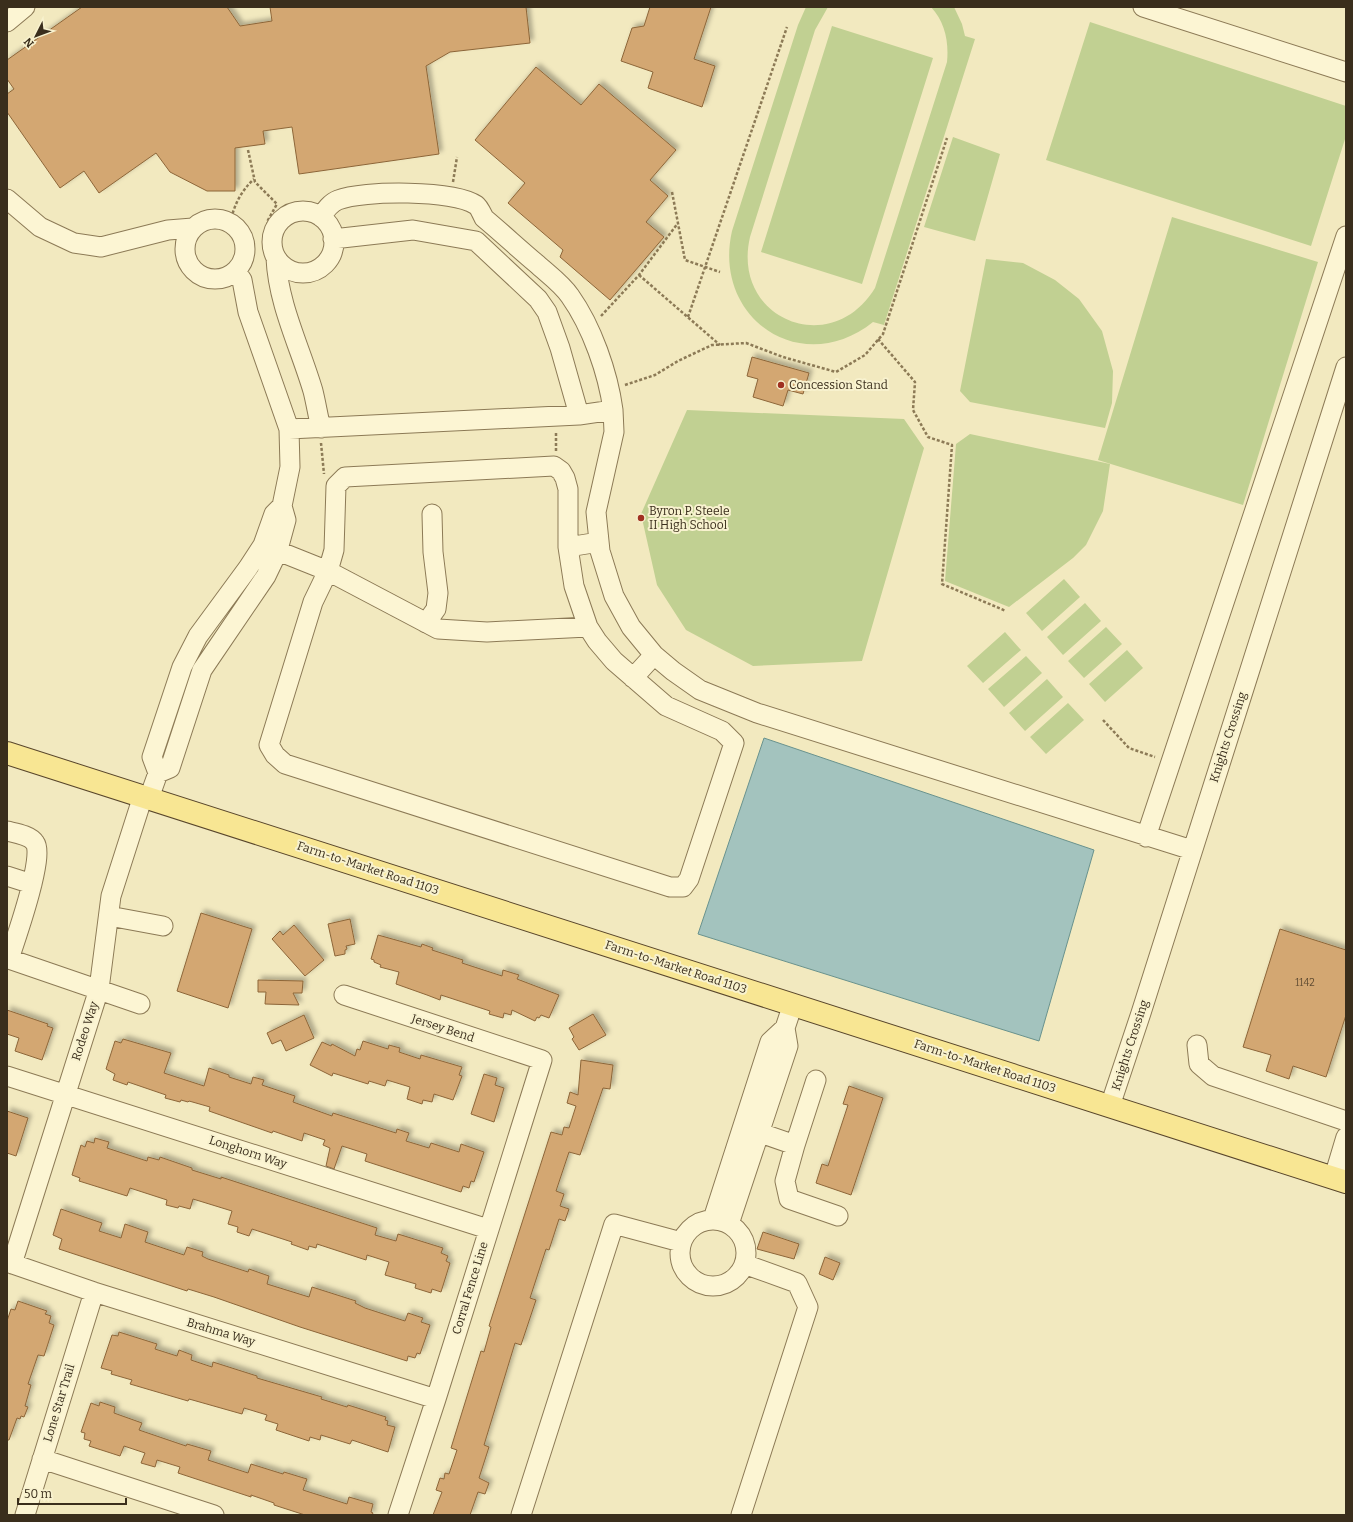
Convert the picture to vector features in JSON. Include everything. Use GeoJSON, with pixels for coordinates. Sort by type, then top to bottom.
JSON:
{"type":"FeatureCollection","features":[{"type":"Feature","properties":{"kind":"main road","name":"Farm-to-Market Road 1103"},"geometry":{"type":"LineString","coordinates":[[7,752],[1340,1180]]}},
{"type":"Feature","properties":{"kind":"street"},"geometry":{"type":"LineString","coordinates":[[7,22],[25,7]]}},
{"type":"Feature","properties":{"kind":"street"},"geometry":{"type":"LineString","coordinates":[[1143,7],[1346,72]]}},
{"type":"Feature","properties":{"kind":"street"},"geometry":{"type":"LineString","coordinates":[[321,217],[328,207],[337,200],[374,193],[451,196],[476,205],[484,218],[570,295],[587,324],[612,401],[614,432],[596,512],[600,551],[614,596],[631,627],[654,655],[700,690],[757,713],[1192,850]]}},
{"type":"Feature","properties":{"kind":"street"},"geometry":{"type":"LineString","coordinates":[[7,199],[40,227],[74,243],[101,247],[168,230],[193,228]]}},
{"type":"Feature","properties":{"kind":"street"},"geometry":{"type":"LineString","coordinates":[[276,258],[282,265],[301,273],[310,272],[320,268],[327,262],[332,253],[333,239],[328,224],[321,217],[311,213],[301,212],[291,214],[282,219],[276,228],[273,237],[277,279],[296,346],[312,391],[321,428]]}},
{"type":"Feature","properties":{"kind":"street"},"geometry":{"type":"LineString","coordinates":[[211,219],[230,223],[238,230],[243,238],[245,248],[244,257],[236,271],[224,278],[215,279],[205,278],[196,273],[186,256],[185,246],[193,228],[201,222],[211,219]]}},
{"type":"Feature","properties":{"kind":"street"},"geometry":{"type":"LineString","coordinates":[[333,239],[413,230],[457,237],[476,242],[538,299],[547,312],[560,348],[578,415]]}},
{"type":"Feature","properties":{"kind":"street"},"geometry":{"type":"LineString","coordinates":[[1146,836],[1346,236]]}},
{"type":"Feature","properties":{"kind":"street"},"geometry":{"type":"LineString","coordinates":[[506,269],[522,251]]}},
{"type":"Feature","properties":{"kind":"street"},"geometry":{"type":"LineString","coordinates":[[236,271],[242,280],[248,312],[289,429],[290,467],[282,506],[286,520],[270,549],[328,571],[438,629],[487,632],[588,627]]}},
{"type":"Feature","properties":{"kind":"street","name":"Knights Crossing"},"geometry":{"type":"LineString","coordinates":[[1110,1106],[1346,367]]}},
{"type":"Feature","properties":{"kind":"street"},"geometry":{"type":"LineString","coordinates":[[289,429],[578,415],[612,401]]}},
{"type":"Feature","properties":{"kind":"street"},"geometry":{"type":"LineString","coordinates":[[554,466],[561,471],[568,489],[568,547],[574,586],[588,627],[614,661],[666,706],[722,731],[734,742],[689,878],[683,887],[670,888],[285,764],[275,755],[269,745],[272,730],[313,602],[328,571],[334,550],[336,486],[345,477],[554,466]]}},
{"type":"Feature","properties":{"kind":"street"},"geometry":{"type":"LineString","coordinates":[[426,623],[436,609],[438,593],[433,552],[432,514]]}},
{"type":"Feature","properties":{"kind":"street"},"geometry":{"type":"LineString","coordinates":[[568,547],[599,542]]}},
{"type":"Feature","properties":{"kind":"street","name":"Rodeo Way"},"geometry":{"type":"LineString","coordinates":[[9,1263],[99,989],[111,896],[146,797],[158,773],[152,757],[182,667],[198,636],[248,568],[270,549]]}},
{"type":"Feature","properties":{"kind":"street"},"geometry":{"type":"LineString","coordinates":[[633,678],[654,655]]}},
{"type":"Feature","properties":{"kind":"street"},"geometry":{"type":"LineString","coordinates":[[7,831],[31,839],[36,843],[38,850],[32,884],[8,959],[140,1004]]}},
{"type":"Feature","properties":{"kind":"street"},"geometry":{"type":"LineString","coordinates":[[7,876],[32,884]]}},
{"type":"Feature","properties":{"kind":"street"},"geometry":{"type":"LineString","coordinates":[[109,916],[164,926]]}},
{"type":"Feature","properties":{"kind":"street","name":"Jersey Bend"},"geometry":{"type":"LineString","coordinates":[[344,995],[542,1060]]}},
{"type":"Feature","properties":{"kind":"street"},"geometry":{"type":"LineString","coordinates":[[721,1222],[752,1130],[770,1042],[785,1028],[793,1004]]}},
{"type":"Feature","properties":{"kind":"street"},"geometry":{"type":"LineString","coordinates":[[1197,1045],[1199,1064],[1213,1076],[1346,1121]]}},
{"type":"Feature","properties":{"kind":"street","name":"Corral Fence Line"},"geometry":{"type":"LineString","coordinates":[[398,1515],[436,1399],[542,1060]]}},
{"type":"Feature","properties":{"kind":"street","name":"Longhorn Way"},"geometry":{"type":"LineString","coordinates":[[7,1076],[488,1229]]}},
{"type":"Feature","properties":{"kind":"street"},"geometry":{"type":"LineString","coordinates":[[816,1080],[785,1181],[789,1199],[838,1216]]}},
{"type":"Feature","properties":{"kind":"street"},"geometry":{"type":"LineString","coordinates":[[752,1130],[795,1145]]}},
{"type":"Feature","properties":{"kind":"street"},"geometry":{"type":"LineString","coordinates":[[1340,1180],[1346,1137]]}},
{"type":"Feature","properties":{"kind":"street"},"geometry":{"type":"LineString","coordinates":[[702,1221],[721,1222],[741,1236],[746,1246],[746,1258],[735,1278],[725,1284],[714,1287],[703,1285],[693,1280],[686,1273],[681,1263],[679,1253],[681,1242],[685,1233],[702,1221]]}},
{"type":"Feature","properties":{"kind":"street"},"geometry":{"type":"LineString","coordinates":[[521,1515],[614,1224],[681,1242]]}},
{"type":"Feature","properties":{"kind":"street","name":"Brahma Way"},"geometry":{"type":"LineString","coordinates":[[9,1263],[94,1292],[436,1399]]}},
{"type":"Feature","properties":{"kind":"street"},"geometry":{"type":"LineString","coordinates":[[741,1515],[808,1307],[797,1283],[744,1264]]}},
{"type":"Feature","properties":{"kind":"street","name":"Lone Star Trail"},"geometry":{"type":"LineString","coordinates":[[25,1515],[94,1292]]}},
{"type":"Feature","properties":{"kind":"street"},"geometry":{"type":"LineString","coordinates":[[42,1459],[214,1515]]}},
{"type":"Feature","properties":{"kind":"path"},"geometry":{"type":"LineString","coordinates":[[688,317],[787,27]]}},
{"type":"Feature","properties":{"kind":"path"},"geometry":{"type":"LineString","coordinates":[[612,401],[630,382],[655,376],[678,361],[712,346],[746,343],[784,357],[836,372],[865,355],[883,334],[947,138]]}},
{"type":"Feature","properties":{"kind":"path"},"geometry":{"type":"LineString","coordinates":[[230,223],[234,207],[244,188],[254,179]]}},
{"type":"Feature","properties":{"kind":"path"},"geometry":{"type":"LineString","coordinates":[[672,192],[685,260],[720,272]]}},
{"type":"Feature","properties":{"kind":"path"},"geometry":{"type":"LineString","coordinates":[[587,324],[597,320],[638,275],[678,223]]}},
{"type":"Feature","properties":{"kind":"path"},"geometry":{"type":"LineString","coordinates":[[638,275],[720,345]]}},
{"type":"Feature","properties":{"kind":"path"},"geometry":{"type":"LineString","coordinates":[[878,339],[915,382],[913,410],[928,436],[952,445],[942,584],[1006,611]]}},
{"type":"Feature","properties":{"kind":"path"},"geometry":{"type":"LineString","coordinates":[[554,466],[557,444],[556,416]]}},
{"type":"Feature","properties":{"kind":"path"},"geometry":{"type":"LineString","coordinates":[[1103,720],[1129,748],[1171,763]]}},
{"type":"Feature","properties":{"kind":"green space"},"geometry":{"type":"Polygon","coordinates":[[[806,7],[828,7],[815,30],[750,237],[748,266],[755,290],[770,308],[789,320],[811,325],[834,322],[856,310],[875,288],[947,62],[947,40],[943,26],[940,19],[931,7],[954,7],[962,24],[965,36],[975,39],[884,325],[873,322],[846,338],[818,344],[792,341],[768,331],[749,313],[736,290],[729,263],[732,231],[798,25],[806,7]]]}},
{"type":"Feature","properties":{"kind":"green space"},"geometry":{"type":"Polygon","coordinates":[[[1090,22],[1346,106],[1346,136],[1311,246],[1046,160],[1090,22]]]}},
{"type":"Feature","properties":{"kind":"green space"},"geometry":{"type":"Polygon","coordinates":[[[832,26],[933,58],[862,284],[761,252],[832,26]]]}},
{"type":"Feature","properties":{"kind":"green space"},"geometry":{"type":"Polygon","coordinates":[[[953,137],[1000,154],[975,241],[924,227],[953,137]]]}},
{"type":"Feature","properties":{"kind":"green space"},"geometry":{"type":"Polygon","coordinates":[[[1172,217],[1318,262],[1243,505],[1098,460],[1172,217]]]}},
{"type":"Feature","properties":{"kind":"green space"},"geometry":{"type":"Polygon","coordinates":[[[986,259],[1023,263],[1055,280],[1079,299],[1102,331],[1113,371],[1112,403],[1105,428],[970,402],[960,391],[986,259]]]}},
{"type":"Feature","properties":{"kind":"green space"},"geometry":{"type":"Polygon","coordinates":[[[687,410],[904,419],[924,448],[862,661],[753,666],[686,630],[657,585],[641,514],[687,410]]]}},
{"type":"Feature","properties":{"kind":"green space"},"geometry":{"type":"Polygon","coordinates":[[[970,434],[1110,464],[1103,511],[1086,545],[1073,558],[1009,607],[945,581],[956,444],[970,434]]]}},
{"type":"Feature","properties":{"kind":"green space"},"geometry":{"type":"Polygon","coordinates":[[[1064,579],[1080,597],[1042,631],[1026,613],[1064,579]]]}},
{"type":"Feature","properties":{"kind":"green space"},"geometry":{"type":"Polygon","coordinates":[[[1085,603],[1101,621],[1063,655],[1047,637],[1085,603]]]}},
{"type":"Feature","properties":{"kind":"green space"},"geometry":{"type":"Polygon","coordinates":[[[1106,627],[1122,644],[1084,678],[1068,661],[1106,627]]]}},
{"type":"Feature","properties":{"kind":"green space"},"geometry":{"type":"Polygon","coordinates":[[[1005,632],[1021,650],[983,683],[967,666],[1005,632]]]}},
{"type":"Feature","properties":{"kind":"green space"},"geometry":{"type":"Polygon","coordinates":[[[1127,650],[1143,668],[1105,702],[1089,684],[1127,650]]]}},
{"type":"Feature","properties":{"kind":"green space"},"geometry":{"type":"Polygon","coordinates":[[[1026,656],[1042,673],[1004,707],[988,689],[1026,656]]]}},
{"type":"Feature","properties":{"kind":"green space"},"geometry":{"type":"Polygon","coordinates":[[[1047,679],[1063,697],[1025,731],[1009,713],[1047,679]]]}},
{"type":"Feature","properties":{"kind":"green space"},"geometry":{"type":"Polygon","coordinates":[[[1068,703],[1084,720],[1046,754],[1030,737],[1068,703]]]}},
{"type":"Feature","properties":{"kind":"water"},"geometry":{"type":"Polygon","coordinates":[[[764,738],[1094,850],[1039,1041],[698,934],[764,738]]]}},
{"type":"Feature","properties":{"kind":"building"},"geometry":{"type":"Polygon","coordinates":[[[82,7],[227,7],[240,26],[272,21],[270,7],[526,7],[530,43],[450,52],[426,66],[439,154],[299,174],[292,127],[263,131],[265,144],[235,148],[235,191],[207,191],[170,172],[156,153],[99,193],[84,171],[60,188],[7,112],[7,94],[14,89],[7,79],[7,60],[82,7]]]}},
{"type":"Feature","properties":{"kind":"building"},"geometry":{"type":"Polygon","coordinates":[[[650,7],[711,7],[694,59],[715,66],[702,107],[648,88],[653,72],[621,61],[632,28],[644,26],[650,7]]]}},
{"type":"Feature","properties":{"kind":"building"},"geometry":{"type":"Polygon","coordinates":[[[536,67],[581,105],[599,84],[676,150],[650,180],[668,196],[646,222],[664,237],[610,300],[560,257],[563,250],[508,203],[525,183],[475,140],[536,67]]]}},
{"type":"Feature","properties":{"kind":"building","name":"Concession Stand"},"geometry":{"type":"Polygon","coordinates":[[[752,357],[809,373],[803,394],[788,390],[783,406],[753,397],[758,379],[747,376],[752,357]]]}},
{"type":"Feature","properties":{"kind":"building"},"geometry":{"type":"Polygon","coordinates":[[[201,913],[252,929],[228,1008],[177,991],[201,913]]]}},
{"type":"Feature","properties":{"kind":"building"},"geometry":{"type":"Polygon","coordinates":[[[350,919],[355,944],[346,946],[347,949],[345,950],[345,954],[335,956],[328,924],[350,919]]]}},
{"type":"Feature","properties":{"kind":"building"},"geometry":{"type":"Polygon","coordinates":[[[294,925],[324,960],[305,976],[272,939],[280,931],[283,935],[294,925]]]}},
{"type":"Feature","properties":{"kind":"building"},"geometry":{"type":"Polygon","coordinates":[[[1280,929],[1346,950],[1346,1015],[1326,1077],[1293,1066],[1289,1079],[1266,1071],[1271,1055],[1243,1047],[1280,929]]]}},
{"type":"Feature","properties":{"kind":"building"},"geometry":{"type":"Polygon","coordinates":[[[378,935],[421,947],[422,944],[433,948],[432,950],[463,960],[462,963],[502,976],[503,970],[519,975],[517,979],[559,995],[549,1018],[541,1015],[539,1018],[537,1017],[535,1021],[512,1010],[511,1015],[504,1013],[503,1018],[489,1014],[490,1011],[441,995],[440,1000],[396,984],[399,972],[380,967],[381,965],[371,959],[378,935]]]}},
{"type":"Feature","properties":{"kind":"building"},"geometry":{"type":"Polygon","coordinates":[[[258,980],[303,981],[302,993],[293,993],[299,1005],[265,1004],[266,992],[258,992],[258,980]]]}},
{"type":"Feature","properties":{"kind":"building"},"geometry":{"type":"Polygon","coordinates":[[[7,1010],[48,1024],[47,1026],[53,1028],[42,1060],[15,1051],[19,1038],[7,1034],[7,1010]]]}},
{"type":"Feature","properties":{"kind":"building"},"geometry":{"type":"Polygon","coordinates":[[[593,1014],[606,1035],[579,1050],[572,1039],[574,1037],[569,1028],[593,1014]]]}},
{"type":"Feature","properties":{"kind":"building"},"geometry":{"type":"Polygon","coordinates":[[[304,1015],[314,1038],[286,1051],[281,1040],[272,1044],[267,1033],[304,1015]]]}},
{"type":"Feature","properties":{"kind":"building"},"geometry":{"type":"Polygon","coordinates":[[[123,1039],[171,1053],[164,1073],[204,1086],[209,1068],[229,1075],[229,1077],[251,1084],[253,1077],[264,1080],[262,1085],[295,1096],[293,1102],[332,1116],[333,1113],[396,1133],[397,1129],[409,1133],[406,1141],[429,1148],[431,1143],[459,1152],[461,1144],[484,1152],[474,1182],[471,1181],[469,1188],[463,1186],[461,1192],[365,1161],[367,1154],[342,1146],[334,1169],[326,1166],[330,1148],[323,1145],[325,1140],[304,1133],[302,1141],[273,1131],[272,1133],[209,1111],[210,1107],[189,1101],[181,1100],[180,1102],[165,1098],[166,1095],[128,1082],[127,1085],[113,1080],[115,1074],[106,1069],[115,1041],[121,1043],[123,1039]]]}},
{"type":"Feature","properties":{"kind":"building"},"geometry":{"type":"Polygon","coordinates":[[[363,1041],[388,1049],[389,1045],[400,1048],[399,1052],[420,1059],[421,1055],[462,1067],[459,1075],[462,1076],[453,1100],[434,1094],[432,1102],[423,1100],[422,1104],[407,1099],[410,1087],[387,1080],[385,1086],[369,1081],[368,1084],[333,1073],[332,1076],[310,1065],[322,1042],[331,1046],[332,1044],[355,1056],[357,1049],[360,1050],[363,1041]]]}},
{"type":"Feature","properties":{"kind":"building"},"geometry":{"type":"Polygon","coordinates":[[[581,1060],[613,1065],[610,1089],[603,1088],[580,1155],[569,1152],[556,1191],[564,1194],[560,1206],[569,1209],[565,1221],[559,1219],[549,1250],[546,1249],[530,1298],[536,1300],[521,1345],[515,1343],[484,1445],[489,1447],[479,1478],[489,1483],[485,1494],[478,1492],[470,1515],[433,1515],[442,1492],[436,1490],[440,1478],[444,1479],[445,1473],[449,1474],[457,1450],[451,1448],[481,1351],[484,1352],[491,1327],[489,1326],[551,1132],[562,1135],[564,1127],[569,1128],[576,1106],[567,1103],[570,1092],[578,1095],[581,1060]]]}},
{"type":"Feature","properties":{"kind":"building"},"geometry":{"type":"Polygon","coordinates":[[[484,1074],[497,1078],[495,1085],[504,1088],[494,1122],[471,1114],[484,1074]]]}},
{"type":"Feature","properties":{"kind":"building"},"geometry":{"type":"Polygon","coordinates":[[[849,1086],[883,1098],[851,1195],[816,1183],[822,1164],[828,1166],[848,1105],[843,1104],[849,1086]]]}},
{"type":"Feature","properties":{"kind":"building"},"geometry":{"type":"Polygon","coordinates":[[[7,1111],[28,1118],[16,1156],[7,1153],[7,1111]]]}},
{"type":"Feature","properties":{"kind":"building"},"geometry":{"type":"Polygon","coordinates":[[[95,1138],[109,1142],[107,1148],[147,1161],[148,1157],[159,1160],[160,1157],[192,1168],[192,1170],[221,1179],[221,1177],[377,1228],[375,1235],[396,1241],[398,1234],[443,1248],[441,1253],[448,1256],[446,1261],[450,1263],[441,1292],[432,1289],[431,1293],[415,1288],[416,1284],[385,1275],[389,1262],[367,1255],[366,1260],[317,1244],[316,1248],[309,1246],[308,1250],[291,1244],[292,1242],[252,1229],[249,1236],[237,1232],[238,1227],[228,1224],[232,1211],[193,1199],[190,1209],[179,1206],[178,1208],[166,1205],[167,1200],[130,1188],[127,1196],[79,1181],[80,1178],[72,1175],[81,1145],[85,1147],[87,1141],[94,1143],[95,1138]]]}},
{"type":"Feature","properties":{"kind":"building"},"geometry":{"type":"Polygon","coordinates":[[[61,1209],[102,1223],[99,1231],[121,1238],[125,1224],[148,1232],[145,1242],[184,1255],[187,1247],[203,1252],[202,1256],[208,1259],[248,1272],[249,1269],[269,1276],[267,1284],[309,1297],[312,1287],[356,1301],[355,1303],[365,1308],[405,1321],[408,1313],[423,1318],[421,1322],[430,1325],[420,1354],[417,1353],[415,1358],[408,1356],[407,1361],[300,1327],[214,1297],[188,1289],[187,1291],[59,1249],[62,1239],[53,1235],[61,1209]]]}},
{"type":"Feature","properties":{"kind":"building"},"geometry":{"type":"Polygon","coordinates":[[[763,1232],[799,1244],[794,1259],[757,1249],[763,1232]]]}},
{"type":"Feature","properties":{"kind":"building"},"geometry":{"type":"Polygon","coordinates":[[[825,1257],[840,1263],[833,1280],[819,1274],[825,1257]]]}},
{"type":"Feature","properties":{"kind":"building"},"geometry":{"type":"Polygon","coordinates":[[[18,1301],[47,1311],[45,1314],[51,1316],[49,1323],[54,1325],[44,1356],[38,1355],[28,1384],[31,1385],[25,1406],[28,1407],[24,1417],[21,1416],[20,1419],[17,1418],[9,1440],[7,1440],[7,1321],[11,1309],[15,1310],[18,1301]]]}},
{"type":"Feature","properties":{"kind":"building"},"geometry":{"type":"Polygon","coordinates":[[[119,1332],[157,1344],[155,1349],[177,1356],[179,1350],[192,1355],[191,1360],[212,1367],[213,1362],[257,1376],[257,1378],[322,1397],[321,1399],[347,1407],[348,1405],[386,1417],[385,1420],[388,1421],[387,1425],[395,1427],[388,1452],[352,1440],[350,1444],[321,1435],[320,1440],[310,1437],[309,1441],[276,1430],[278,1424],[265,1420],[267,1415],[244,1408],[242,1414],[189,1399],[188,1401],[130,1384],[132,1380],[111,1374],[112,1371],[101,1368],[112,1335],[118,1336],[119,1332]]]}},
{"type":"Feature","properties":{"kind":"building"},"geometry":{"type":"Polygon","coordinates":[[[100,1402],[115,1407],[114,1413],[142,1423],[139,1430],[186,1446],[187,1444],[211,1451],[208,1460],[248,1473],[251,1464],[283,1474],[284,1472],[307,1479],[303,1490],[347,1504],[349,1497],[373,1504],[371,1512],[373,1513],[372,1515],[305,1515],[274,1505],[274,1503],[251,1495],[251,1497],[178,1473],[180,1467],[157,1460],[155,1467],[141,1463],[145,1453],[124,1446],[120,1456],[89,1446],[91,1441],[84,1439],[85,1433],[81,1432],[91,1403],[99,1406],[100,1402]]]}},
{"type":"Feature","properties":{"kind":"place","name":"Concession Stand"},"geometry":{"type":"Point","coordinates":[781,385]}},
{"type":"Feature","properties":{"kind":"place","name":"Byron P. Steele II High School"},"geometry":{"type":"Point","coordinates":[641,518]}}]}
